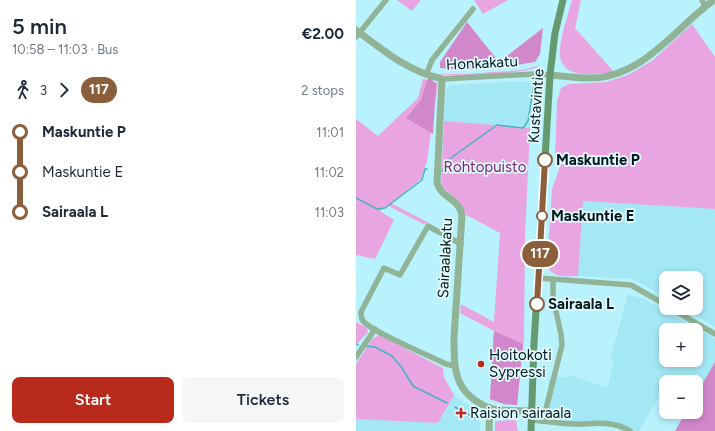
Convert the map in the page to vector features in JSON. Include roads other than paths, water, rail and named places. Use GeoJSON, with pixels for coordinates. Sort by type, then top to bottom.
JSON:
{"type":"FeatureCollection","features":[{"type":"Feature","properties":{"kind":"main road","name":"Kustavintie"},"geometry":{"type":"LineString","coordinates":[[531,431],[550,75],[555,33],[563,0]]}},
{"type":"Feature","properties":{"kind":"street"},"geometry":{"type":"LineString","coordinates":[[357,33],[386,0]]}},
{"type":"Feature","properties":{"kind":"street"},"geometry":{"type":"LineString","coordinates":[[550,75],[590,78],[626,70],[639,63],[656,50],[704,3],[714,0]]}},
{"type":"Feature","properties":{"kind":"street"},"geometry":{"type":"LineString","coordinates":[[426,75],[432,60],[473,9]]}},
{"type":"Feature","properties":{"kind":"street","name":"Honkakatu"},"geometry":{"type":"LineString","coordinates":[[357,33],[398,62],[426,75],[442,79],[534,74],[550,75]]}},
{"type":"Feature","properties":{"kind":"street","name":"Sairaalakatu"},"geometry":{"type":"LineString","coordinates":[[442,79],[437,183],[444,194],[459,206],[462,215],[454,337],[455,366],[458,381],[462,390],[490,408],[532,411]]}},
{"type":"Feature","properties":{"kind":"street"},"geometry":{"type":"LineString","coordinates":[[455,366],[446,364],[375,329],[364,322],[361,317],[361,312],[384,268],[400,275],[428,226],[461,244]]}},
{"type":"Feature","properties":{"kind":"street"},"geometry":{"type":"LineString","coordinates":[[538,278],[631,285],[659,302]]}},
{"type":"Feature","properties":{"kind":"street"},"geometry":{"type":"LineString","coordinates":[[543,421],[562,345],[553,298],[553,279]]}},
{"type":"Feature","properties":{"kind":"street"},"geometry":{"type":"LineString","coordinates":[[682,315],[715,334]]}},
{"type":"Feature","properties":{"kind":"street"},"geometry":{"type":"LineString","coordinates":[[356,357],[375,329]]}},
{"type":"Feature","properties":{"kind":"street"},"geometry":{"type":"LineString","coordinates":[[488,431],[490,408]]}},
{"type":"Feature","properties":{"kind":"street"},"geometry":{"type":"LineString","coordinates":[[532,420],[576,424],[603,422],[620,426],[630,431]]}},
{"type":"Feature","properties":{"kind":"waterway"},"geometry":{"type":"LineString","coordinates":[[442,171],[448,160],[497,125],[523,128],[528,121],[534,84]]}},
{"type":"Feature","properties":{"kind":"waterway"},"geometry":{"type":"LineString","coordinates":[[356,198],[377,209],[385,208],[422,180],[425,169],[427,169]]}},
{"type":"Feature","properties":{"kind":"waterway"},"geometry":{"type":"LineString","coordinates":[[366,346],[375,347],[392,356],[402,368],[413,386],[447,403]]}},
{"type":"Feature","properties":{"kind":"waterway"},"geometry":{"type":"LineString","coordinates":[[455,407],[475,418]]}},
{"type":"Feature","properties":{"kind":"place","name":"Maskuntie P"},"geometry":{"type":"Point","coordinates":[545,160]}},
{"type":"Feature","properties":{"kind":"place","name":"Maskuntie E"},"geometry":{"type":"Point","coordinates":[542,216]}},
{"type":"Feature","properties":{"kind":"place","name":"Sairaala L"},"geometry":{"type":"Point","coordinates":[537,304]}},
{"type":"Feature","properties":{"kind":"place","name":"Hoitokoti Sypressi"},"geometry":{"type":"Point","coordinates":[481,364]}},
{"type":"Feature","properties":{"kind":"place","name":"Raision sairaala"},"geometry":{"type":"Point","coordinates":[461,413]}},
{"type":"Feature","properties":{"kind":"park label","name":"Rohtopuisto"},"geometry":{"type":"Point","coordinates":[485,167]}}]}
